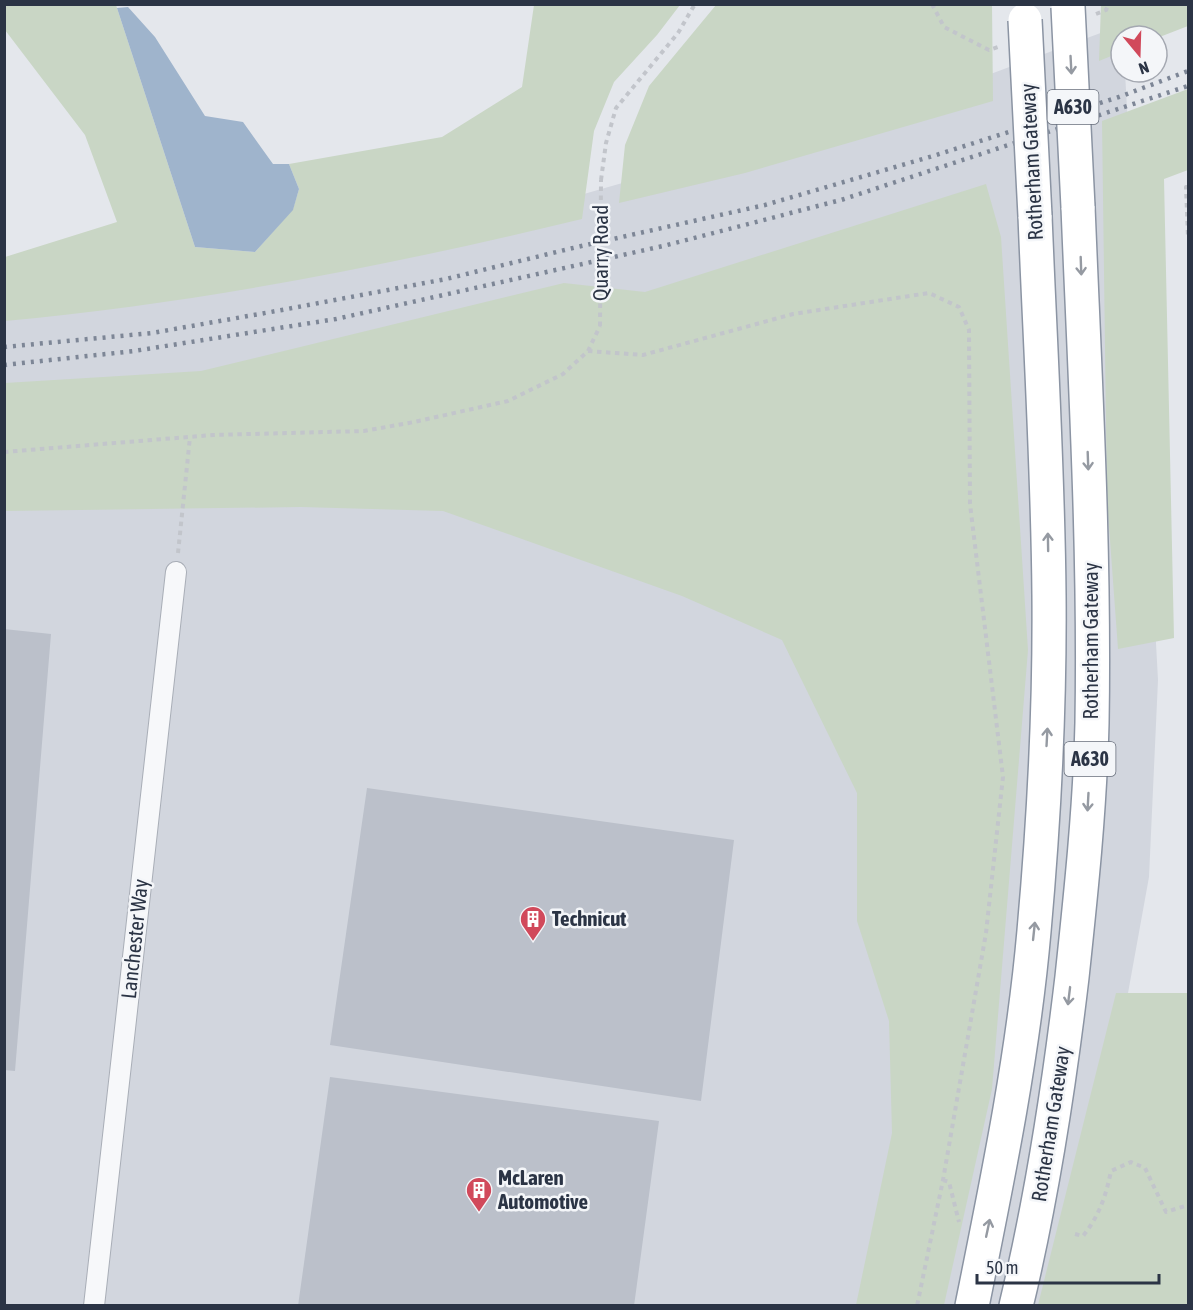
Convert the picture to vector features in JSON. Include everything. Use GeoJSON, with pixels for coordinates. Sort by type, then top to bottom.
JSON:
{"type":"FeatureCollection","features":[{"type":"Feature","properties":{"kind":"highway","name":"Rotherham Gateway"},"geometry":{"type":"LineString","coordinates":[[1016,1305],[1035,1224],[1064,1040],[1086,833],[1092,725],[1092,598],[1078,207],[1068,6]]}},
{"type":"Feature","properties":{"kind":"highway","name":"Rotherham Gateway"},"geometry":{"type":"LineString","coordinates":[[972,1305],[997,1185],[1034,933],[1048,717],[1049,595],[1046,460],[1025,12]]}},
{"type":"Feature","properties":{"kind":"street","name":"Lanchester Way"},"geometry":{"type":"LineString","coordinates":[[94,1305],[176,572]]}},
{"type":"Feature","properties":{"kind":"path","name":"Quarry Road"},"geometry":{"type":"LineString","coordinates":[[588,351],[600,326],[601,180],[606,143],[616,108],[678,33],[695,4]]}},
{"type":"Feature","properties":{"kind":"path"},"geometry":{"type":"LineString","coordinates":[[932,4],[944,27],[989,50]]}},
{"type":"Feature","properties":{"kind":"path"},"geometry":{"type":"LineString","coordinates":[[1188,187],[1186,187],[1188,237]]}},
{"type":"Feature","properties":{"kind":"path"},"geometry":{"type":"LineString","coordinates":[[4,452],[190,437],[364,431],[508,401],[563,374],[588,351],[643,355],[793,314],[929,293],[959,307],[969,330],[970,504],[1003,777],[986,933],[943,1180],[917,1305]]}},
{"type":"Feature","properties":{"kind":"path"},"geometry":{"type":"LineString","coordinates":[[176,572],[190,437]]}},
{"type":"Feature","properties":{"kind":"path"},"geometry":{"type":"LineString","coordinates":[[1075,1234],[1083,1236],[1095,1221],[1106,1195],[1111,1171],[1131,1162],[1145,1168],[1166,1212],[1188,1205]]}},
{"type":"Feature","properties":{"kind":"path"},"geometry":{"type":"LineString","coordinates":[[943,1180],[949,1182],[959,1226],[964,1228]]}},
{"type":"Feature","properties":{"kind":"shaded area"},"geometry":{"type":"Polygon","coordinates":[[[1109,30],[1109,84],[1126,84],[1158,680],[1149,877],[1092,1192],[1063,1305],[5,1305],[4,302],[514,214],[948,90],[1109,30]]]}},
{"type":"Feature","properties":{"kind":"green space"},"geometry":{"type":"Polygon","coordinates":[[[1101,4],[1188,5],[1188,26],[1169,33],[1169,24],[1109,24],[1109,57],[1099,61],[1101,4]]]}},
{"type":"Feature","properties":{"kind":"green space"},"geometry":{"type":"Polygon","coordinates":[[[5,5],[116,5],[195,247],[255,252],[293,209],[299,189],[289,164],[442,137],[522,87],[534,5],[680,5],[657,35],[614,82],[594,131],[582,219],[367,267],[223,293],[5,321],[5,257],[117,222],[85,135],[5,30],[5,5]]]}},
{"type":"Feature","properties":{"kind":"green space"},"geometry":{"type":"Polygon","coordinates":[[[716,5],[992,5],[993,101],[745,173],[619,203],[625,145],[649,86],[716,5]]]}},
{"type":"Feature","properties":{"kind":"green space"},"geometry":{"type":"Polygon","coordinates":[[[1188,89],[1188,170],[1164,179],[1174,638],[1118,649],[1107,499],[1102,121],[1188,89]]]}},
{"type":"Feature","properties":{"kind":"green space"},"geometry":{"type":"Polygon","coordinates":[[[986,184],[1001,237],[1028,650],[992,1089],[944,1305],[856,1305],[892,1133],[889,1021],[857,921],[857,793],[782,640],[682,596],[443,511],[301,507],[5,511],[5,383],[201,371],[564,283],[645,292],[986,184]]]}},
{"type":"Feature","properties":{"kind":"green space"},"geometry":{"type":"Polygon","coordinates":[[[1116,993],[1188,993],[1188,1305],[1038,1305],[1116,993]]]}},
{"type":"Feature","properties":{"kind":"water"},"geometry":{"type":"Polygon","coordinates":[[[128,7],[155,37],[205,116],[243,122],[273,164],[289,164],[299,189],[293,210],[255,252],[195,247],[117,8],[128,7]]]}},
{"type":"Feature","properties":{"kind":"building"},"geometry":{"type":"Polygon","coordinates":[[[4,629],[51,634],[15,1071],[4,1070],[4,629]]]}},
{"type":"Feature","properties":{"kind":"building","name":"Technicut"},"geometry":{"type":"Polygon","coordinates":[[[367,788],[734,840],[701,1101],[330,1045],[367,788]]]}},
{"type":"Feature","properties":{"kind":"building","name":"McLaren Automotive"},"geometry":{"type":"Polygon","coordinates":[[[330,1077],[659,1121],[634,1306],[298,1306],[330,1077]]]}},
{"type":"Feature","properties":{"kind":"railway"},"geometry":{"type":"LineString","coordinates":[[4,347],[152,333],[282,310],[446,279],[765,205],[933,156],[1119,97],[1188,71]]}},
{"type":"Feature","properties":{"kind":"railway"},"geometry":{"type":"LineString","coordinates":[[4,365],[134,351],[336,319],[663,246],[841,200],[1188,86]]}},
{"type":"Feature","properties":{"kind":"place","name":"Technicut"},"geometry":{"type":"Point","coordinates":[533,942]}},
{"type":"Feature","properties":{"kind":"place","name":"McLaren Automotive"},"geometry":{"type":"Point","coordinates":[479,1213]}}]}
